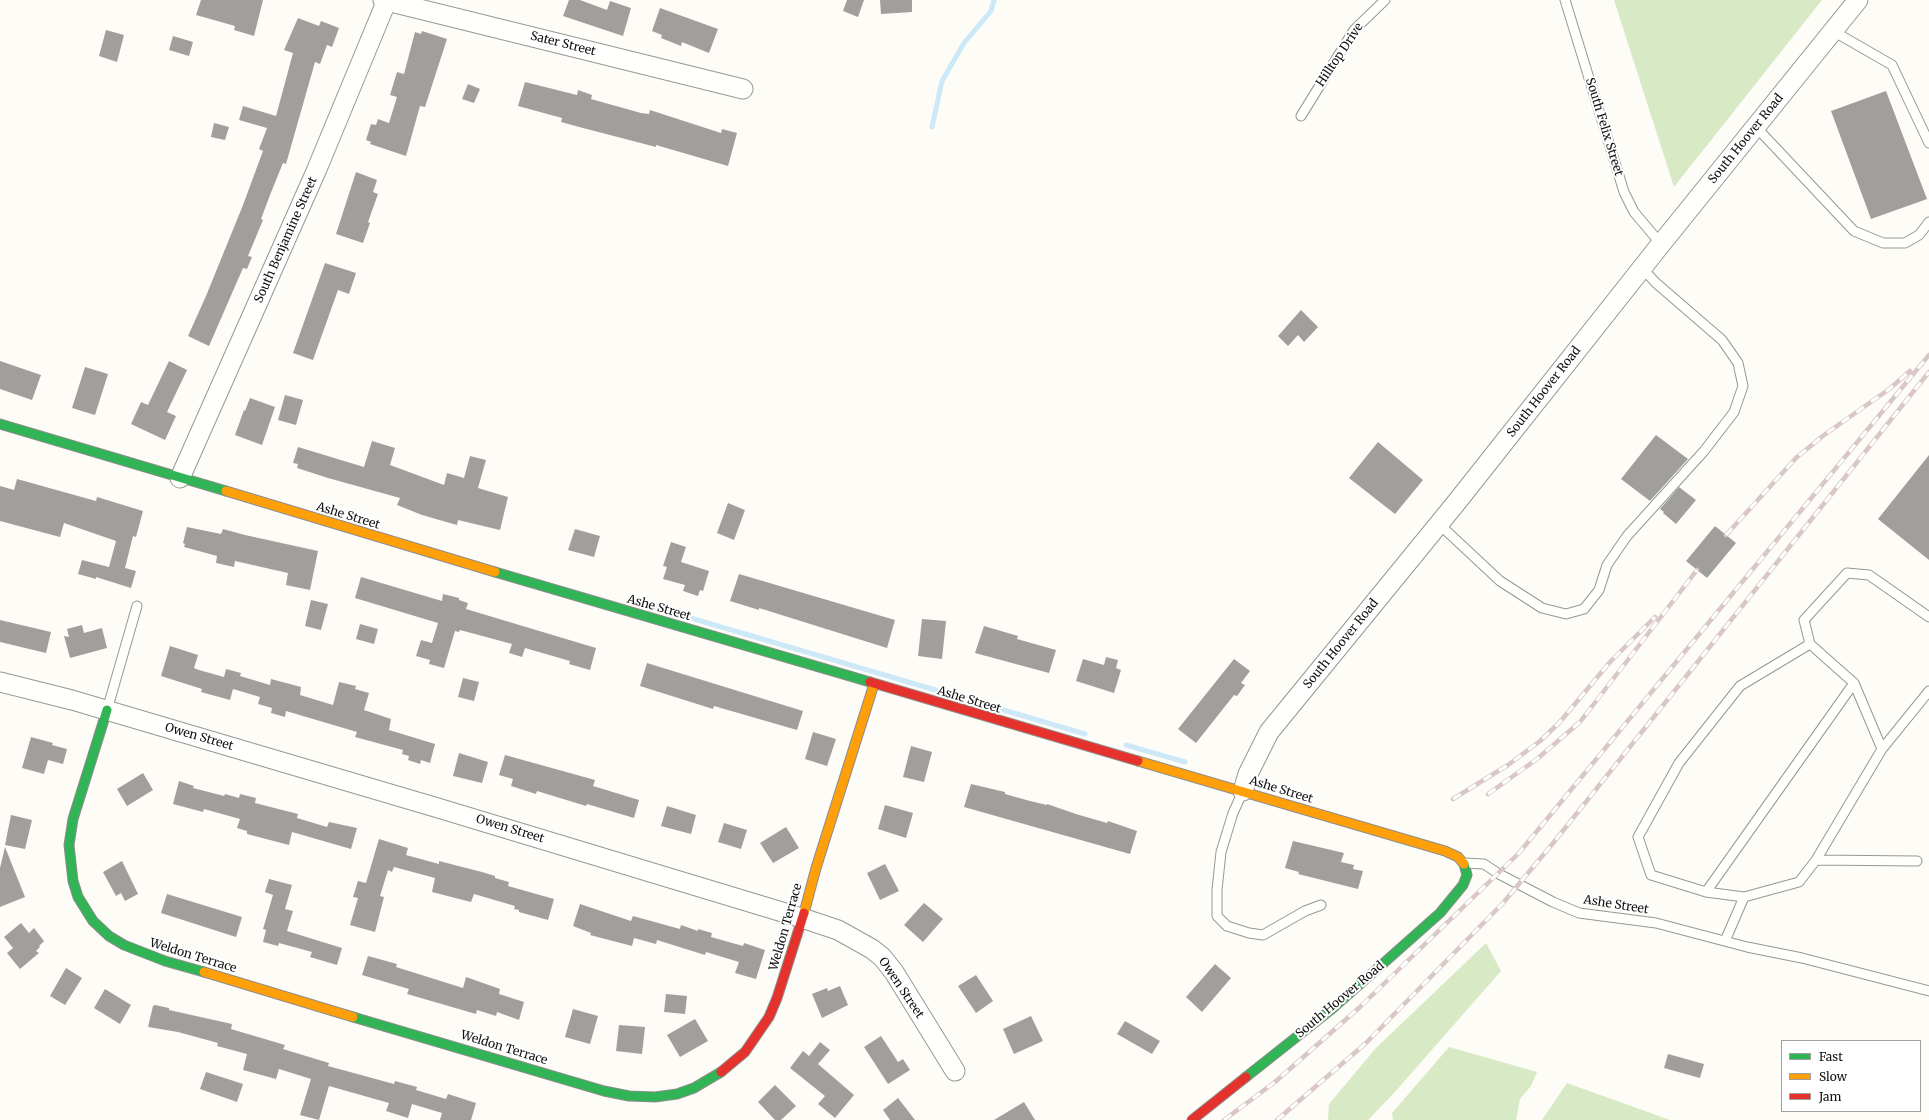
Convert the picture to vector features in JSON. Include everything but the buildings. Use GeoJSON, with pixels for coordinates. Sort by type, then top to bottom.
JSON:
{"type":"FeatureCollection","features":[{"type":"Feature","properties":{"kind":"street","name":"Sater Street"},"geometry":{"type":"LineString","coordinates":[[386,0],[743,89]]}},
{"type":"Feature","properties":{"kind":"street","name":"South Benjamine Street"},"geometry":{"type":"LineString","coordinates":[[180,478],[318,169],[386,0]]}},
{"type":"Feature","properties":{"kind":"street","name":"South Hoover Road"},"geometry":{"type":"LineString","coordinates":[[1243,791],[1248,774],[1269,732],[1439,524],[1661,244],[1858,0]]}},
{"type":"Feature","properties":{"kind":"street","name":"Ashe Street"},"geometry":{"type":"LineString","coordinates":[[0,424],[1126,759],[1243,791],[1445,851],[1458,857],[1464,864]]}},
{"type":"Feature","properties":{"kind":"street","name":"Owen Street"},"geometry":{"type":"LineString","coordinates":[[0,682],[107,710],[802,918],[849,935],[882,957],[894,972],[955,1071]]}},
{"type":"Feature","properties":{"kind":"street","name":"Weldon Terrace"},"geometry":{"type":"LineString","coordinates":[[107,710],[73,819],[68,845],[73,881],[84,910],[109,936],[124,945],[165,961],[604,1091],[630,1096],[655,1097],[677,1094],[694,1088],[727,1068],[745,1052],[769,1017],[777,998],[874,684]]}},
{"type":"Feature","properties":{"kind":"street","name":"South Hoover Road"},"geometry":{"type":"LineString","coordinates":[[1192,1120],[1333,1008],[1440,913],[1462,885],[1467,875],[1464,864]]}},
{"type":"Feature","properties":{"kind":"lane","name":"Hilltop Drive"},"geometry":{"type":"LineString","coordinates":[[1301,116],[1354,30],[1385,0]]}},
{"type":"Feature","properties":{"kind":"lane","name":"South Felix Street"},"geometry":{"type":"LineString","coordinates":[[1565,0],[1624,192],[1634,212],[1661,244]]}},
{"type":"Feature","properties":{"kind":"lane"},"geometry":{"type":"LineString","coordinates":[[1833,31],[1892,66],[1929,143]]}},
{"type":"Feature","properties":{"kind":"lane"},"geometry":{"type":"LineString","coordinates":[[1756,127],[1854,231],[1883,243],[1905,244],[1919,235],[1929,222]]}},
{"type":"Feature","properties":{"kind":"lane"},"geometry":{"type":"LineString","coordinates":[[1439,524],[1500,581],[1542,608],[1566,614],[1584,609],[1599,590],[1607,565],[1627,536],[1704,451],[1734,412],[1743,386],[1738,363],[1722,340],[1656,283],[1642,268]]}},
{"type":"Feature","properties":{"kind":"lane"},"geometry":{"type":"LineString","coordinates":[[1882,749],[1854,683],[1810,644],[1804,620],[1847,573],[1869,575],[1929,617]]}},
{"type":"Feature","properties":{"kind":"lane"},"geometry":{"type":"LineString","coordinates":[[107,710],[137,606]]}},
{"type":"Feature","properties":{"kind":"lane"},"geometry":{"type":"LineString","coordinates":[[1810,644],[1740,686],[1679,763],[1638,837],[1651,875],[1706,892],[1744,897],[1799,882],[1816,860],[1882,749],[1929,691]]}},
{"type":"Feature","properties":{"kind":"lane"},"geometry":{"type":"LineString","coordinates":[[1706,892],[1854,683]]}},
{"type":"Feature","properties":{"kind":"lane"},"geometry":{"type":"LineString","coordinates":[[1243,791],[1233,813],[1221,852],[1217,890],[1217,916],[1228,926],[1249,933],[1263,935],[1305,910],[1322,905]]}},
{"type":"Feature","properties":{"kind":"lane"},"geometry":{"type":"LineString","coordinates":[[1816,860],[1917,861]]}},
{"type":"Feature","properties":{"kind":"lane","name":"Ashe Street"},"geometry":{"type":"LineString","coordinates":[[1464,864],[1484,864],[1499,874],[1553,902],[1579,912],[1656,923],[1725,941],[1802,958],[1929,991]]}},
{"type":"Feature","properties":{"kind":"lane"},"geometry":{"type":"LineString","coordinates":[[1725,941],[1744,897]]}},
{"type":"Feature","properties":{"kind":"green space"},"geometry":{"type":"Polygon","coordinates":[[[1614,0],[1822,0],[1674,187],[1614,0]]]}},
{"type":"Feature","properties":{"kind":"green space"},"geometry":{"type":"Polygon","coordinates":[[[1486,943],[1501,971],[1394,1093],[1368,1120],[1328,1120],[1329,1104],[1376,1048],[1486,943]]]}},
{"type":"Feature","properties":{"kind":"green space"},"geometry":{"type":"Polygon","coordinates":[[[1449,1047],[1537,1072],[1531,1086],[1520,1099],[1516,1120],[1393,1120],[1392,1113],[1449,1047]]]}},
{"type":"Feature","properties":{"kind":"green space"},"geometry":{"type":"Polygon","coordinates":[[[1567,1083],[1670,1120],[1542,1120],[1567,1083]]]}},
{"type":"Feature","properties":{"kind":"waterway"},"geometry":{"type":"LineString","coordinates":[[932,127],[942,81],[964,43],[991,11],[994,0]]}},
{"type":"Feature","properties":{"kind":"waterway"},"geometry":{"type":"LineString","coordinates":[[643,604],[1085,734]]}},
{"type":"Feature","properties":{"kind":"waterway"},"geometry":{"type":"LineString","coordinates":[[1126,745],[1185,762]]}},
{"type":"Feature","properties":{"kind":"railway"},"geometry":{"type":"LineString","coordinates":[[1224,1120],[1275,1082],[1360,1007],[1519,853],[1929,355]]}},
{"type":"Feature","properties":{"kind":"railway"},"geometry":{"type":"LineString","coordinates":[[1726,535],[1796,458],[1824,435],[1888,390],[1910,371]]}},
{"type":"Feature","properties":{"kind":"railway"},"geometry":{"type":"LineString","coordinates":[[1277,1120],[1366,1043],[1503,903],[1554,842],[1929,372]]}},
{"type":"Feature","properties":{"kind":"railway"},"geometry":{"type":"LineString","coordinates":[[1488,794],[1537,759],[1580,722],[1697,570]]}},
{"type":"Feature","properties":{"kind":"railway"},"geometry":{"type":"LineString","coordinates":[[1453,799],[1508,765],[1540,741],[1559,723],[1610,662],[1655,617]]}},
{"type":"Feature","properties":{"kind":"traffic: fast"},"geometry":{"type":"LineString","coordinates":[[0,424],[226,491]]}},
{"type":"Feature","properties":{"kind":"traffic: fast"},"geometry":{"type":"LineString","coordinates":[[495,572],[870,682]]}},
{"type":"Feature","properties":{"kind":"traffic: fast"},"geometry":{"type":"LineString","coordinates":[[107,710],[73,819],[69,845],[73,881],[78,897],[93,921],[109,936],[124,945],[165,961],[204,972]]}},
{"type":"Feature","properties":{"kind":"traffic: fast"},"geometry":{"type":"LineString","coordinates":[[1246,1077],[1333,1008],[1440,913],[1463,885],[1467,875],[1464,864]]}},
{"type":"Feature","properties":{"kind":"traffic: fast"},"geometry":{"type":"LineString","coordinates":[[353,1017],[604,1091],[629,1096],[655,1097],[677,1094],[694,1088],[721,1072]]}},
{"type":"Feature","properties":{"kind":"traffic: slow"},"geometry":{"type":"LineString","coordinates":[[226,491],[495,572]]}},
{"type":"Feature","properties":{"kind":"traffic: slow"},"geometry":{"type":"LineString","coordinates":[[804,913],[816,868],[874,684]]}},
{"type":"Feature","properties":{"kind":"traffic: slow"},"geometry":{"type":"LineString","coordinates":[[1138,761],[1445,851],[1458,857],[1464,864]]}},
{"type":"Feature","properties":{"kind":"traffic: slow"},"geometry":{"type":"LineString","coordinates":[[204,972],[353,1017]]}},
{"type":"Feature","properties":{"kind":"traffic: jam"},"geometry":{"type":"LineString","coordinates":[[870,682],[1138,761]]}},
{"type":"Feature","properties":{"kind":"traffic: jam"},"geometry":{"type":"LineString","coordinates":[[721,1072],[745,1052],[769,1017],[777,998],[804,913]]}},
{"type":"Feature","properties":{"kind":"traffic: jam"},"geometry":{"type":"LineString","coordinates":[[1192,1120],[1246,1077]]}}]}
